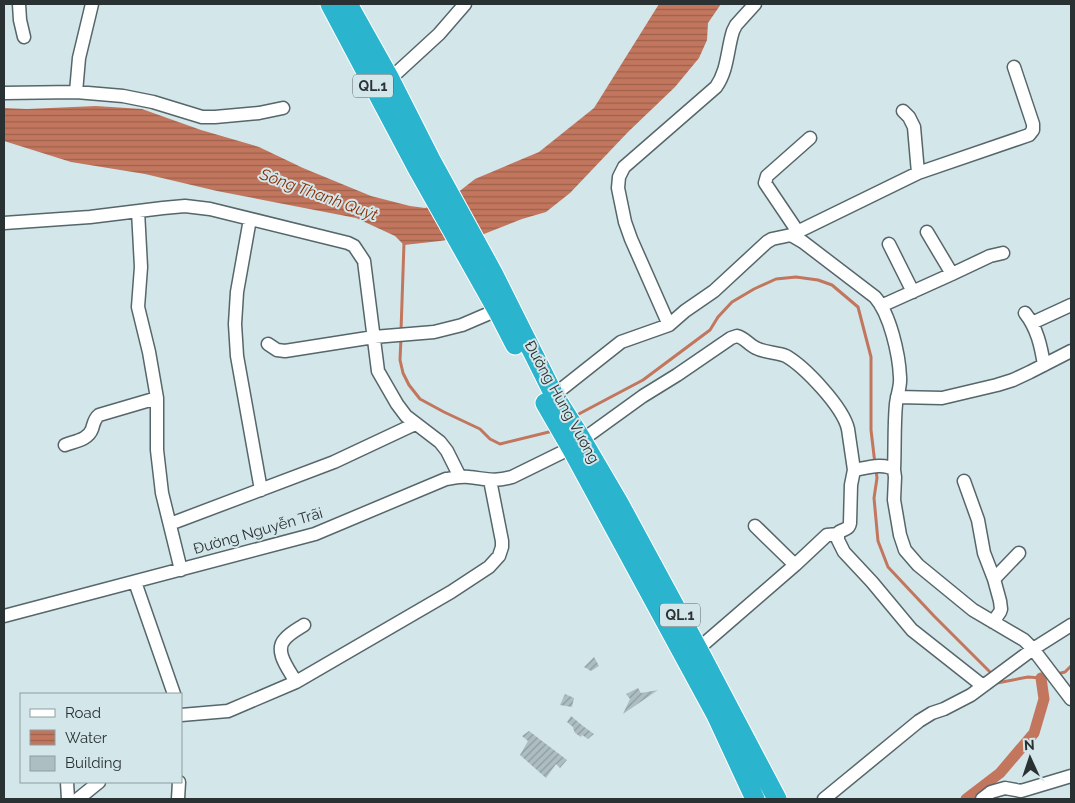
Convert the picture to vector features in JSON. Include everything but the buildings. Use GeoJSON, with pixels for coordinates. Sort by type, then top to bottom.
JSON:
{"type":"FeatureCollection","features":[{"type":"Feature","properties":{"kind":"highway","name":"Đường Hùng Vương"},"geometry":{"type":"LineString","coordinates":[[330,4],[424,164],[555,405]]}},
{"type":"Feature","properties":{"kind":"highway","name":"Đường Hùng Vương"},"geometry":{"type":"LineString","coordinates":[[348,4],[390,79],[424,164]]}},
{"type":"Feature","properties":{"kind":"highway","name":"Đường Hùng Vương"},"geometry":{"type":"LineString","coordinates":[[486,276],[497,310],[577,441],[619,503],[777,799]]}},
{"type":"Feature","properties":{"kind":"highway","name":"Đường Hùng Vương"},"geometry":{"type":"LineString","coordinates":[[577,441],[716,716],[755,799]]}},
{"type":"Feature","properties":{"kind":"street"},"geometry":{"type":"LineString","coordinates":[[19,4],[24,37]]}},
{"type":"Feature","properties":{"kind":"street"},"geometry":{"type":"LineString","coordinates":[[76,92],[80,58],[92,4]]}},
{"type":"Feature","properties":{"kind":"street"},"geometry":{"type":"LineString","coordinates":[[390,79],[439,34],[465,4]]}},
{"type":"Feature","properties":{"kind":"street"},"geometry":{"type":"LineString","coordinates":[[669,325],[624,222],[618,188],[619,177],[624,167],[722,79],[733,31],[755,4]]}},
{"type":"Feature","properties":{"kind":"street"},"geometry":{"type":"LineString","coordinates":[[555,405],[621,342],[669,325],[714,290],[772,239],[795,234],[918,173],[1029,135],[1033,130],[1033,124],[1014,67]]}},
{"type":"Feature","properties":{"kind":"street"},"geometry":{"type":"LineString","coordinates":[[4,93],[76,92],[123,96],[146,100],[202,116],[215,117],[259,113],[283,108]]}},
{"type":"Feature","properties":{"kind":"street"},"geometry":{"type":"LineString","coordinates":[[903,111],[914,126],[918,173]]}},
{"type":"Feature","properties":{"kind":"street"},"geometry":{"type":"LineString","coordinates":[[810,138],[767,176],[765,183],[795,234],[875,297],[891,328],[897,350],[900,378],[897,397],[894,500],[905,550],[924,571],[973,610],[1024,640],[1071,699]]}},
{"type":"Feature","properties":{"kind":"street"},"geometry":{"type":"LineString","coordinates":[[4,223],[90,217],[185,206],[210,209],[354,246],[364,261],[378,371],[406,416],[440,442],[447,451],[460,477]]}},
{"type":"Feature","properties":{"kind":"street"},"geometry":{"type":"LineString","coordinates":[[138,211],[140,267],[138,307],[149,352],[157,398],[157,450],[162,493],[181,570]]}},
{"type":"Feature","properties":{"kind":"street"},"geometry":{"type":"LineString","coordinates":[[250,219],[237,292],[235,324],[237,356],[261,490]]}},
{"type":"Feature","properties":{"kind":"street"},"geometry":{"type":"LineString","coordinates":[[927,232],[952,274]]}},
{"type":"Feature","properties":{"kind":"street"},"geometry":{"type":"LineString","coordinates":[[889,244],[913,292]]}},
{"type":"Feature","properties":{"kind":"street"},"geometry":{"type":"LineString","coordinates":[[881,306],[990,256],[1003,253]]}},
{"type":"Feature","properties":{"kind":"street"},"geometry":{"type":"LineString","coordinates":[[1044,365],[1038,336],[1028,318],[1071,305]]}},
{"type":"Feature","properties":{"kind":"street"},"geometry":{"type":"LineString","coordinates":[[268,344],[277,350],[285,352],[374,337],[449,329],[497,310]]}},
{"type":"Feature","properties":{"kind":"street","name":"Đường Nguyễn Trãi"},"geometry":{"type":"LineString","coordinates":[[4,616],[315,534],[446,479],[468,476],[490,480],[505,479],[577,441],[731,338],[737,336],[742,337],[756,348],[784,355],[810,374],[847,422],[854,470]]}},
{"type":"Feature","properties":{"kind":"street"},"geometry":{"type":"LineString","coordinates":[[897,397],[942,398],[997,385],[1013,380],[1071,351]]}},
{"type":"Feature","properties":{"kind":"street"},"geometry":{"type":"LineString","coordinates":[[65,445],[88,436],[95,419],[99,415],[157,398]]}},
{"type":"Feature","properties":{"kind":"street"},"geometry":{"type":"LineString","coordinates":[[170,524],[334,462],[415,424]]}},
{"type":"Feature","properties":{"kind":"street"},"geometry":{"type":"LineString","coordinates":[[698,649],[827,535],[838,534],[847,529],[850,523],[851,485],[854,470],[887,466],[894,470]]}},
{"type":"Feature","properties":{"kind":"street"},"geometry":{"type":"LineString","coordinates":[[182,715],[228,711],[296,682],[451,592],[489,567],[500,556],[502,547],[490,480]]}},
{"type":"Feature","properties":{"kind":"street"},"geometry":{"type":"LineString","coordinates":[[964,481],[976,513],[984,553],[1000,601],[1001,608],[993,622]]}},
{"type":"Feature","properties":{"kind":"street"},"geometry":{"type":"LineString","coordinates":[[755,526],[794,565]]}},
{"type":"Feature","properties":{"kind":"street"},"geometry":{"type":"LineString","coordinates":[[838,534],[838,540],[844,552],[912,630],[991,680]]}},
{"type":"Feature","properties":{"kind":"street"},"geometry":{"type":"LineString","coordinates":[[994,580],[1019,553]]}},
{"type":"Feature","properties":{"kind":"street"},"geometry":{"type":"LineString","coordinates":[[135,582],[174,693]]}},
{"type":"Feature","properties":{"kind":"street"},"geometry":{"type":"LineString","coordinates":[[296,682],[283,659],[281,644],[284,639],[304,625]]}},
{"type":"Feature","properties":{"kind":"street"},"geometry":{"type":"LineString","coordinates":[[824,799],[919,721],[971,695],[1033,649],[1071,625]]}},
{"type":"Feature","properties":{"kind":"street"},"geometry":{"type":"LineString","coordinates":[[982,799],[991,792],[1005,788],[1021,791],[1071,776]]}},
{"type":"Feature","properties":{"kind":"street"},"geometry":{"type":"LineString","coordinates":[[67,783],[68,799]]}},
{"type":"Feature","properties":{"kind":"street"},"geometry":{"type":"LineString","coordinates":[[78,799],[98,783]]}},
{"type":"Feature","properties":{"kind":"street"},"geometry":{"type":"LineString","coordinates":[[178,799],[179,783]]}},
{"type":"Feature","properties":{"kind":"water","name":"Sông Thanh Quýt"},"geometry":{"type":"Polygon","coordinates":[[[659,4],[721,4],[708,23],[707,40],[699,58],[675,87],[628,132],[570,193],[546,212],[484,234],[404,245],[395,236],[356,218],[217,191],[145,174],[71,162],[4,141],[4,108],[96,106],[142,109],[201,130],[259,147],[303,168],[371,196],[425,208],[447,201],[475,179],[539,152],[594,108],[659,4]]]}},
{"type":"Feature","properties":{"kind":"waterway"},"geometry":{"type":"LineString","coordinates":[[401,331],[404,243]]}},
{"type":"Feature","properties":{"kind":"waterway"},"geometry":{"type":"LineString","coordinates":[[575,416],[643,380],[710,330],[718,317],[732,302],[754,289],[776,279],[796,277],[818,280],[832,285],[858,307],[871,357],[871,430],[875,464]]}},
{"type":"Feature","properties":{"kind":"waterway"},"geometry":{"type":"LineString","coordinates":[[401,338],[400,360],[403,373],[409,385],[420,399],[480,429],[490,439],[500,444],[553,431]]}},
{"type":"Feature","properties":{"kind":"waterway"},"geometry":{"type":"LineString","coordinates":[[876,470],[877,478],[874,498],[878,541],[888,567],[992,674]]}},
{"type":"Feature","properties":{"kind":"waterway"},"geometry":{"type":"LineString","coordinates":[[1057,674],[1065,672],[1071,666]]}},
{"type":"Feature","properties":{"kind":"waterway"},"geometry":{"type":"LineString","coordinates":[[996,682],[1048,676]]}},
{"type":"Feature","properties":{"kind":"waterway"},"geometry":{"type":"LineString","coordinates":[[966,799],[1000,773],[1034,733],[1044,699],[1041,678]]}}]}
